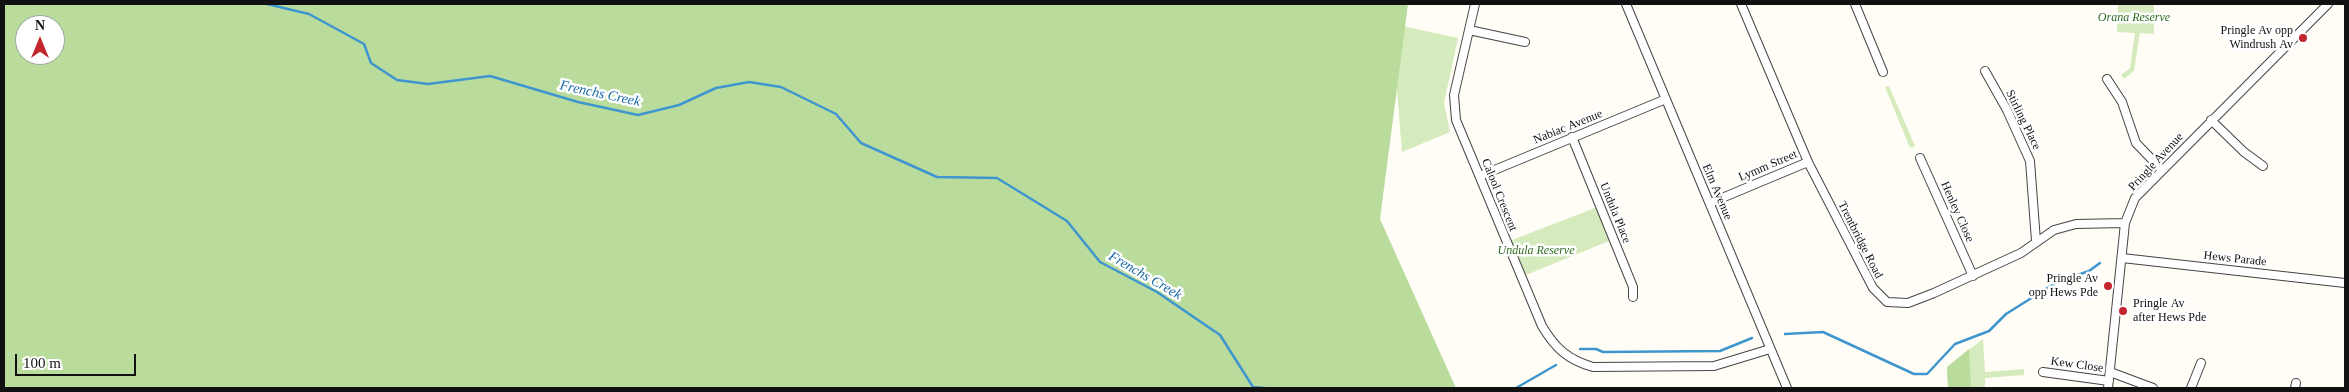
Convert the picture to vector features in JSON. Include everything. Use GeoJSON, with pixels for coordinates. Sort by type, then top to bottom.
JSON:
{"type":"FeatureCollection","features":[{"type":"Feature","properties":{"kind":"street","name":"Calool Crescent"},"geometry":{"type":"LineString","coordinates":[[1475,4],[1454,95],[1456,120],[1542,326],[1550,340],[1561,353],[1576,362],[1593,367],[1714,366],[1770,349]]}},
{"type":"Feature","properties":{"kind":"street","name":"Elm Avenue"},"geometry":{"type":"LineString","coordinates":[[1626,4],[1787,388]]}},
{"type":"Feature","properties":{"kind":"street","name":"Trentbridge Road"},"geometry":{"type":"LineString","coordinates":[[1741,4],[1808,162],[1873,288],[1887,302],[1908,303],[1973,276],[2021,253],[2054,230],[2076,224],[2126,223]]}},
{"type":"Feature","properties":{"kind":"street"},"geometry":{"type":"LineString","coordinates":[[1855,4],[1884,72]]}},
{"type":"Feature","properties":{"kind":"street","name":"Pringle Avenue"},"geometry":{"type":"LineString","coordinates":[[2108,385],[2126,223],[2135,198],[2328,4]]}},
{"type":"Feature","properties":{"kind":"street"},"geometry":{"type":"LineString","coordinates":[[1469,30],[1526,42]]}},
{"type":"Feature","properties":{"kind":"street","name":"Stirling Place"},"geometry":{"type":"LineString","coordinates":[[1986,71],[2007,110],[2030,161],[2036,242]]}},
{"type":"Feature","properties":{"kind":"street"},"geometry":{"type":"LineString","coordinates":[[2107,79],[2122,102],[2136,143],[2162,170]]}},
{"type":"Feature","properties":{"kind":"street","name":"Nabiac Avenue"},"geometry":{"type":"LineString","coordinates":[[1480,176],[1666,99]]}},
{"type":"Feature","properties":{"kind":"street"},"geometry":{"type":"LineString","coordinates":[[2211,120],[2244,152],[2263,166]]}},
{"type":"Feature","properties":{"kind":"street","name":"Undula Place"},"geometry":{"type":"LineString","coordinates":[[1572,137],[1633,287],[1633,297]]}},
{"type":"Feature","properties":{"kind":"street","name":"Henley Close"},"geometry":{"type":"LineString","coordinates":[[1920,158],[1973,276]]}},
{"type":"Feature","properties":{"kind":"street","name":"Lymm Street"},"geometry":{"type":"LineString","coordinates":[[1710,203],[1808,162]]}},
{"type":"Feature","properties":{"kind":"street","name":"Hews Parade"},"geometry":{"type":"LineString","coordinates":[[2122,258],[2345,282]]}},
{"type":"Feature","properties":{"kind":"street"},"geometry":{"type":"LineString","coordinates":[[2191,388],[2201,363]]}},
{"type":"Feature","properties":{"kind":"street","name":"Kew Close"},"geometry":{"type":"LineString","coordinates":[[2043,372],[2108,385]]}},
{"type":"Feature","properties":{"kind":"street"},"geometry":{"type":"LineString","coordinates":[[2110,372],[2153,388]]}},
{"type":"Feature","properties":{"kind":"green space"},"geometry":{"type":"Polygon","coordinates":[[[4,4],[1408,4],[1380,219],[1456,388],[4,388],[4,4]]]}},
{"type":"Feature","properties":{"kind":"green space","name":"Orana Reserve"},"geometry":{"type":"Polygon","coordinates":[[[2118,4],[2154,4],[2154,34],[2140,33],[2134,71],[2124,79],[2121,75],[2130,68],[2135,33],[2117,32],[2118,4]]]}},
{"type":"Feature","properties":{"kind":"green space"},"geometry":{"type":"Polygon","coordinates":[[[1385,22],[1458,38],[1444,103],[1450,132],[1402,152],[1396,78],[1385,22]]]}},
{"type":"Feature","properties":{"kind":"green space"},"geometry":{"type":"Polygon","coordinates":[[[1889,86],[1915,146],[1910,148],[1885,87],[1889,86]]]}},
{"type":"Feature","properties":{"kind":"green space","name":"Undula Reserve"},"geometry":{"type":"Polygon","coordinates":[[[1600,206],[1614,239],[1521,277],[1507,242],[1600,206]]]}},
{"type":"Feature","properties":{"kind":"green space"},"geometry":{"type":"Polygon","coordinates":[[[1983,339],[1985,372],[2024,369],[2024,375],[1985,378],[1985,388],[1948,388],[1947,367],[1983,339]]]}},
{"type":"Feature","properties":{"kind":"green space"},"geometry":{"type":"Polygon","coordinates":[[[1969,349],[1971,388],[1948,388],[1947,367],[1969,349]]]}},
{"type":"Feature","properties":{"kind":"waterway","name":"Frenchs Creek"},"geometry":{"type":"LineString","coordinates":[[267,4],[309,14],[364,44],[371,63],[397,80],[428,84],[490,76],[578,102],[638,115],[679,105],[716,88],[749,82],[781,87],[836,114],[861,143],[937,177],[997,178],[1067,221],[1100,262],[1157,292],[1220,335],[1253,387],[1265,388]]}},
{"type":"Feature","properties":{"kind":"waterway"},"geometry":{"type":"LineString","coordinates":[[1785,334],[1823,332],[1914,374],[1927,374],[1955,344],[1989,331],[2006,314],[2057,282],[2089,271],[2100,263]]}},
{"type":"Feature","properties":{"kind":"waterway"},"geometry":{"type":"LineString","coordinates":[[1580,349],[1596,349],[1603,352],[1720,351],[1752,338]]}},
{"type":"Feature","properties":{"kind":"waterway"},"geometry":{"type":"LineString","coordinates":[[1516,388],[1556,365]]}},
{"type":"Feature","properties":{"kind":"place","name":"Pringle Av opp Windrush Av"},"geometry":{"type":"Point","coordinates":[2303,38]}},
{"type":"Feature","properties":{"kind":"place","name":"Pringle Av opp Hews Pde"},"geometry":{"type":"Point","coordinates":[2108,286]}},
{"type":"Feature","properties":{"kind":"place","name":"Pringle Av after Hews Pde"},"geometry":{"type":"Point","coordinates":[2123,311]}}]}
